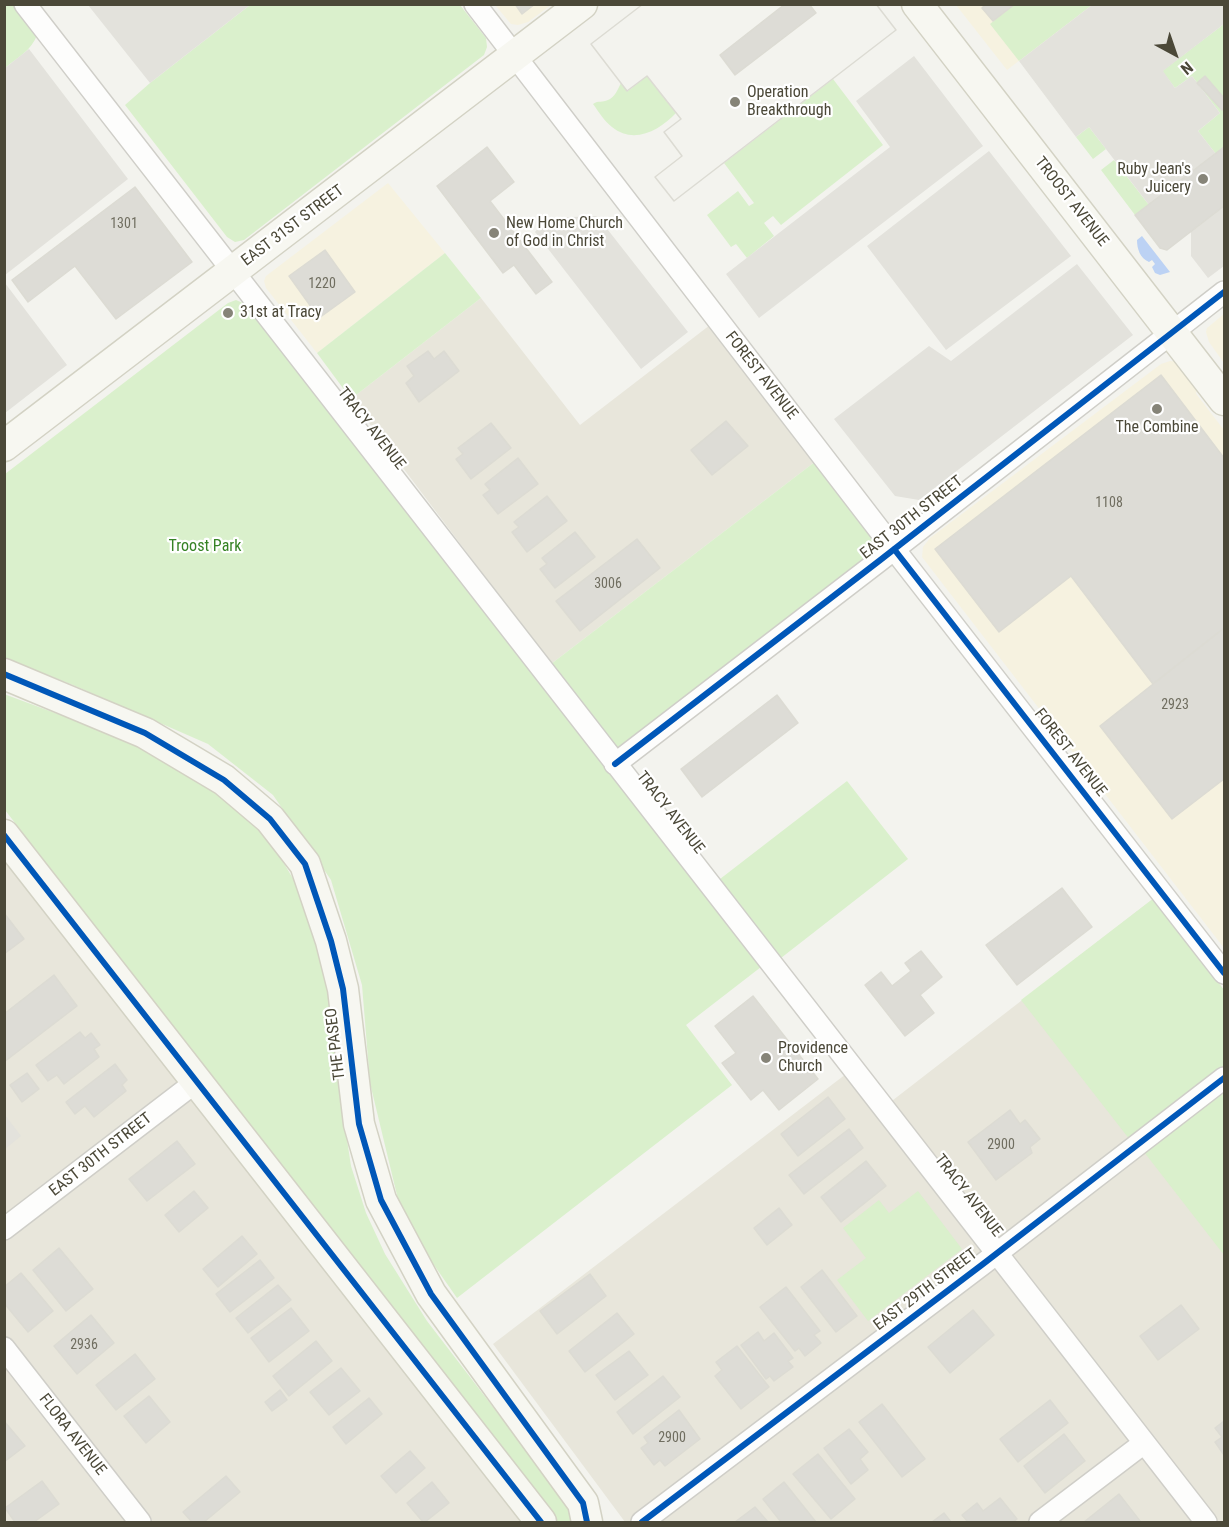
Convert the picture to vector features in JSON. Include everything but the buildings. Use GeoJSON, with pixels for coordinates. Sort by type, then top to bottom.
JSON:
{"type":"FeatureCollection","features":[{"type":"Feature","properties":{"kind":"main road","name":"EAST 31ST STREET"},"geometry":{"type":"LineString","coordinates":[[4,446],[582,4]]}},
{"type":"Feature","properties":{"kind":"main road","name":"TROOST AVENUE"},"geometry":{"type":"LineString","coordinates":[[917,4],[1224,400]]}},
{"type":"Feature","properties":{"kind":"main road","name":"THE PASEO"},"geometry":{"type":"LineString","coordinates":[[4,674],[145,733],[224,780],[270,819],[304,864],[331,941],[343,989],[359,1124],[381,1200],[432,1294],[584,1503],[587,1522]]}},
{"type":"Feature","properties":{"kind":"main road"},"geometry":{"type":"LineString","coordinates":[[4,835],[541,1522]]}},
{"type":"Feature","properties":{"kind":"street","name":"TRACY AVENUE"},"geometry":{"type":"LineString","coordinates":[[25,4],[1206,1522]]}},
{"type":"Feature","properties":{"kind":"street","name":"FOREST AVENUE"},"geometry":{"type":"LineString","coordinates":[[475,4],[1224,973]]}},
{"type":"Feature","properties":{"kind":"street","name":"EAST 30TH STREET"},"geometry":{"type":"LineString","coordinates":[[615,764],[1224,292]]}},
{"type":"Feature","properties":{"kind":"street","name":"EAST 29TH STREET"},"geometry":{"type":"LineString","coordinates":[[642,1522],[1224,1078]]}},
{"type":"Feature","properties":{"kind":"street","name":"EAST 30TH STREET"},"geometry":{"type":"LineString","coordinates":[[4,1229],[197,1081]]}},
{"type":"Feature","properties":{"kind":"street","name":"FLORA AVENUE"},"geometry":{"type":"LineString","coordinates":[[4,1348],[140,1522]]}},
{"type":"Feature","properties":{"kind":"street"},"geometry":{"type":"LineString","coordinates":[[1040,1522],[1144,1443]]}},
{"type":"Feature","properties":{"kind":"shaded area"},"geometry":{"type":"Polygon","coordinates":[[[88,5],[250,5],[150,83],[88,5]]]}},
{"type":"Feature","properties":{"kind":"shaded area"},"geometry":{"type":"Polygon","coordinates":[[[495,5],[551,5],[528,22],[518,25],[511,24],[495,5]]]}},
{"type":"Feature","properties":{"kind":"shaded area"},"geometry":{"type":"Polygon","coordinates":[[[956,5],[1092,5],[1007,70],[956,5]]]}},
{"type":"Feature","properties":{"kind":"shaded area"},"geometry":{"type":"Polygon","coordinates":[[[1092,5],[1224,5],[1224,24],[1163,71],[1175,88],[1192,76],[1220,113],[1198,131],[1216,154],[1149,205],[1089,127],[1076,137],[1019,61],[1092,5]]]}},
{"type":"Feature","properties":{"kind":"shaded area"},"geometry":{"type":"Polygon","coordinates":[[[29,49],[128,179],[5,275],[5,68],[29,49]]]}},
{"type":"Feature","properties":{"kind":"shaded area"},"geometry":{"type":"Polygon","coordinates":[[[914,56],[983,146],[759,318],[726,274],[890,147],[856,101],[914,56]]]}},
{"type":"Feature","properties":{"kind":"shaded area"},"geometry":{"type":"Polygon","coordinates":[[[989,151],[1071,256],[946,350],[867,246],[989,151]]]}},
{"type":"Feature","properties":{"kind":"shaded area"},"geometry":{"type":"Polygon","coordinates":[[[388,183],[445,253],[317,353],[266,288],[264,281],[266,276],[388,183]]]}},
{"type":"Feature","properties":{"kind":"shaded area"},"geometry":{"type":"Polygon","coordinates":[[[1224,206],[1224,266],[1208,278],[1191,256],[1191,231],[1224,206]]]}},
{"type":"Feature","properties":{"kind":"shaded area"},"geometry":{"type":"Polygon","coordinates":[[[597,216],[688,332],[641,369],[535,232],[546,218],[597,216]]]}},
{"type":"Feature","properties":{"kind":"shaded area"},"geometry":{"type":"Polygon","coordinates":[[[1077,264],[1133,335],[919,500],[895,496],[834,419],[929,346],[951,361],[1077,264]]]}},
{"type":"Feature","properties":{"kind":"shaded area"},"geometry":{"type":"Polygon","coordinates":[[[5,283],[67,365],[5,413],[5,283]]]}},
{"type":"Feature","properties":{"kind":"shaded area"},"geometry":{"type":"Polygon","coordinates":[[[481,298],[580,425],[710,325],[816,461],[551,664],[351,399],[481,298]]]}},
{"type":"Feature","properties":{"kind":"shaded area"},"geometry":{"type":"Polygon","coordinates":[[[1224,314],[1224,363],[1209,342],[1206,332],[1207,328],[1224,314]]]}},
{"type":"Feature","properties":{"kind":"shaded area"},"geometry":{"type":"Polygon","coordinates":[[[1170,361],[1179,362],[1198,387],[1197,395],[1224,430],[1224,948],[922,557],[923,547],[930,538],[1161,364],[1170,361]]]}},
{"type":"Feature","properties":{"kind":"shaded area"},"geometry":{"type":"Polygon","coordinates":[[[4,858],[524,1522],[5,1522],[4,858]]]}},
{"type":"Feature","properties":{"kind":"shaded area"},"geometry":{"type":"Polygon","coordinates":[[[1154,898],[1224,990],[1224,1522],[625,1522],[493,1344],[846,1074],[875,1114],[1154,898]]]}},
{"type":"Feature","properties":{"kind":"shaded area"},"geometry":{"type":"Polygon","coordinates":[[[5,1115],[21,1136],[5,1149],[5,1115]]]}},
{"type":"Feature","properties":{"kind":"green space"},"geometry":{"type":"Polygon","coordinates":[[[1015,4],[1092,5],[1019,61],[990,24],[1015,4]]]}},
{"type":"Feature","properties":{"kind":"green space"},"geometry":{"type":"Polygon","coordinates":[[[5,5],[13,5],[37,35],[28,49],[5,68],[5,5]]]}},
{"type":"Feature","properties":{"kind":"green space"},"geometry":{"type":"Polygon","coordinates":[[[250,5],[460,5],[486,38],[487,47],[484,55],[244,240],[235,242],[227,237],[125,105],[250,5]]]}},
{"type":"Feature","properties":{"kind":"green space"},"geometry":{"type":"Polygon","coordinates":[[[1224,24],[1224,147],[1216,154],[1198,131],[1220,113],[1192,76],[1175,88],[1162,71],[1224,24]]]}},
{"type":"Feature","properties":{"kind":"green space"},"geometry":{"type":"Polygon","coordinates":[[[647,76],[676,113],[655,130],[638,135],[620,132],[606,122],[593,104],[610,99],[621,83],[628,91],[647,76]]]}},
{"type":"Feature","properties":{"kind":"green space"},"geometry":{"type":"Polygon","coordinates":[[[833,79],[883,145],[781,225],[773,216],[764,223],[774,236],[747,258],[736,244],[731,247],[707,215],[738,191],[749,206],[754,203],[724,163],[833,79]]]}},
{"type":"Feature","properties":{"kind":"green space"},"geometry":{"type":"Polygon","coordinates":[[[1089,127],[1106,149],[1093,159],[1076,137],[1089,127]]]}},
{"type":"Feature","properties":{"kind":"green space"},"geometry":{"type":"Polygon","coordinates":[[[1114,160],[1149,205],[1135,215],[1101,170],[1114,160]]]}},
{"type":"Feature","properties":{"kind":"green space"},"geometry":{"type":"Polygon","coordinates":[[[445,253],[481,298],[351,399],[317,353],[445,253]]]}},
{"type":"Feature","properties":{"kind":"green space","name":"Troost Park"},"geometry":{"type":"Polygon","coordinates":[[[236,300],[245,304],[761,967],[686,1025],[732,1085],[457,1298],[402,1216],[370,1083],[362,985],[331,880],[273,795],[208,744],[5,658],[5,474],[228,303],[236,300]]]}},
{"type":"Feature","properties":{"kind":"green space"},"geometry":{"type":"Polygon","coordinates":[[[816,461],[881,547],[616,750],[551,664],[816,461]]]}},
{"type":"Feature","properties":{"kind":"green space"},"geometry":{"type":"Polygon","coordinates":[[[4,694],[149,748],[195,774],[243,812],[273,845],[295,882],[314,934],[328,990],[351,1166],[366,1213],[385,1254],[427,1321],[569,1506],[573,1522],[555,1522],[5,810],[4,694]]]}},
{"type":"Feature","properties":{"kind":"green space"},"geometry":{"type":"Polygon","coordinates":[[[847,781],[908,859],[781,958],[720,879],[847,781]]]}},
{"type":"Feature","properties":{"kind":"green space"},"geometry":{"type":"Polygon","coordinates":[[[1154,898],[1224,990],[1224,1067],[1130,1140],[1021,1000],[1154,898]]]}},
{"type":"Feature","properties":{"kind":"green space"},"geometry":{"type":"Polygon","coordinates":[[[1224,1090],[1224,1255],[1144,1152],[1224,1090]]]}},
{"type":"Feature","properties":{"kind":"green space"},"geometry":{"type":"Polygon","coordinates":[[[918,1191],[962,1249],[868,1321],[837,1280],[866,1258],[843,1228],[879,1200],[889,1213],[918,1191]]]}},
{"type":"Feature","properties":{"kind":"water"},"geometry":{"type":"Polygon","coordinates":[[[1142,236],[1170,272],[1160,275],[1155,273],[1152,267],[1155,264],[1152,260],[1149,262],[1141,256],[1137,240],[1142,236]]]}},
{"type":"Feature","properties":{"kind":"cycle path"},"geometry":{"type":"LineString","coordinates":[[615,764],[1224,292]]}},
{"type":"Feature","properties":{"kind":"cycle path"},"geometry":{"type":"LineString","coordinates":[[894,549],[1224,973]]}},
{"type":"Feature","properties":{"kind":"cycle path"},"geometry":{"type":"LineString","coordinates":[[4,674],[145,733],[224,780],[270,819],[305,864],[331,941],[343,989],[359,1124],[381,1200],[431,1294],[583,1503],[587,1522]]}},
{"type":"Feature","properties":{"kind":"cycle path"},"geometry":{"type":"LineString","coordinates":[[4,835],[541,1522]]}},
{"type":"Feature","properties":{"kind":"cycle path"},"geometry":{"type":"LineString","coordinates":[[642,1522],[1224,1078]]}},
{"type":"Feature","properties":{"kind":"place","name":"Operation Breakthrough"},"geometry":{"type":"Point","coordinates":[735,102]}},
{"type":"Feature","properties":{"kind":"place","name":"Ruby Jean's Juicery"},"geometry":{"type":"Point","coordinates":[1203,179]}},
{"type":"Feature","properties":{"kind":"place","name":"New Home Church of God in Christ"},"geometry":{"type":"Point","coordinates":[494,233]}},
{"type":"Feature","properties":{"kind":"place","name":"31st at Tracy"},"geometry":{"type":"Point","coordinates":[228,313]}},
{"type":"Feature","properties":{"kind":"place","name":"The Combine"},"geometry":{"type":"Point","coordinates":[1157,409]}},
{"type":"Feature","properties":{"kind":"place","name":"Providence Church"},"geometry":{"type":"Point","coordinates":[766,1058]}}]}
